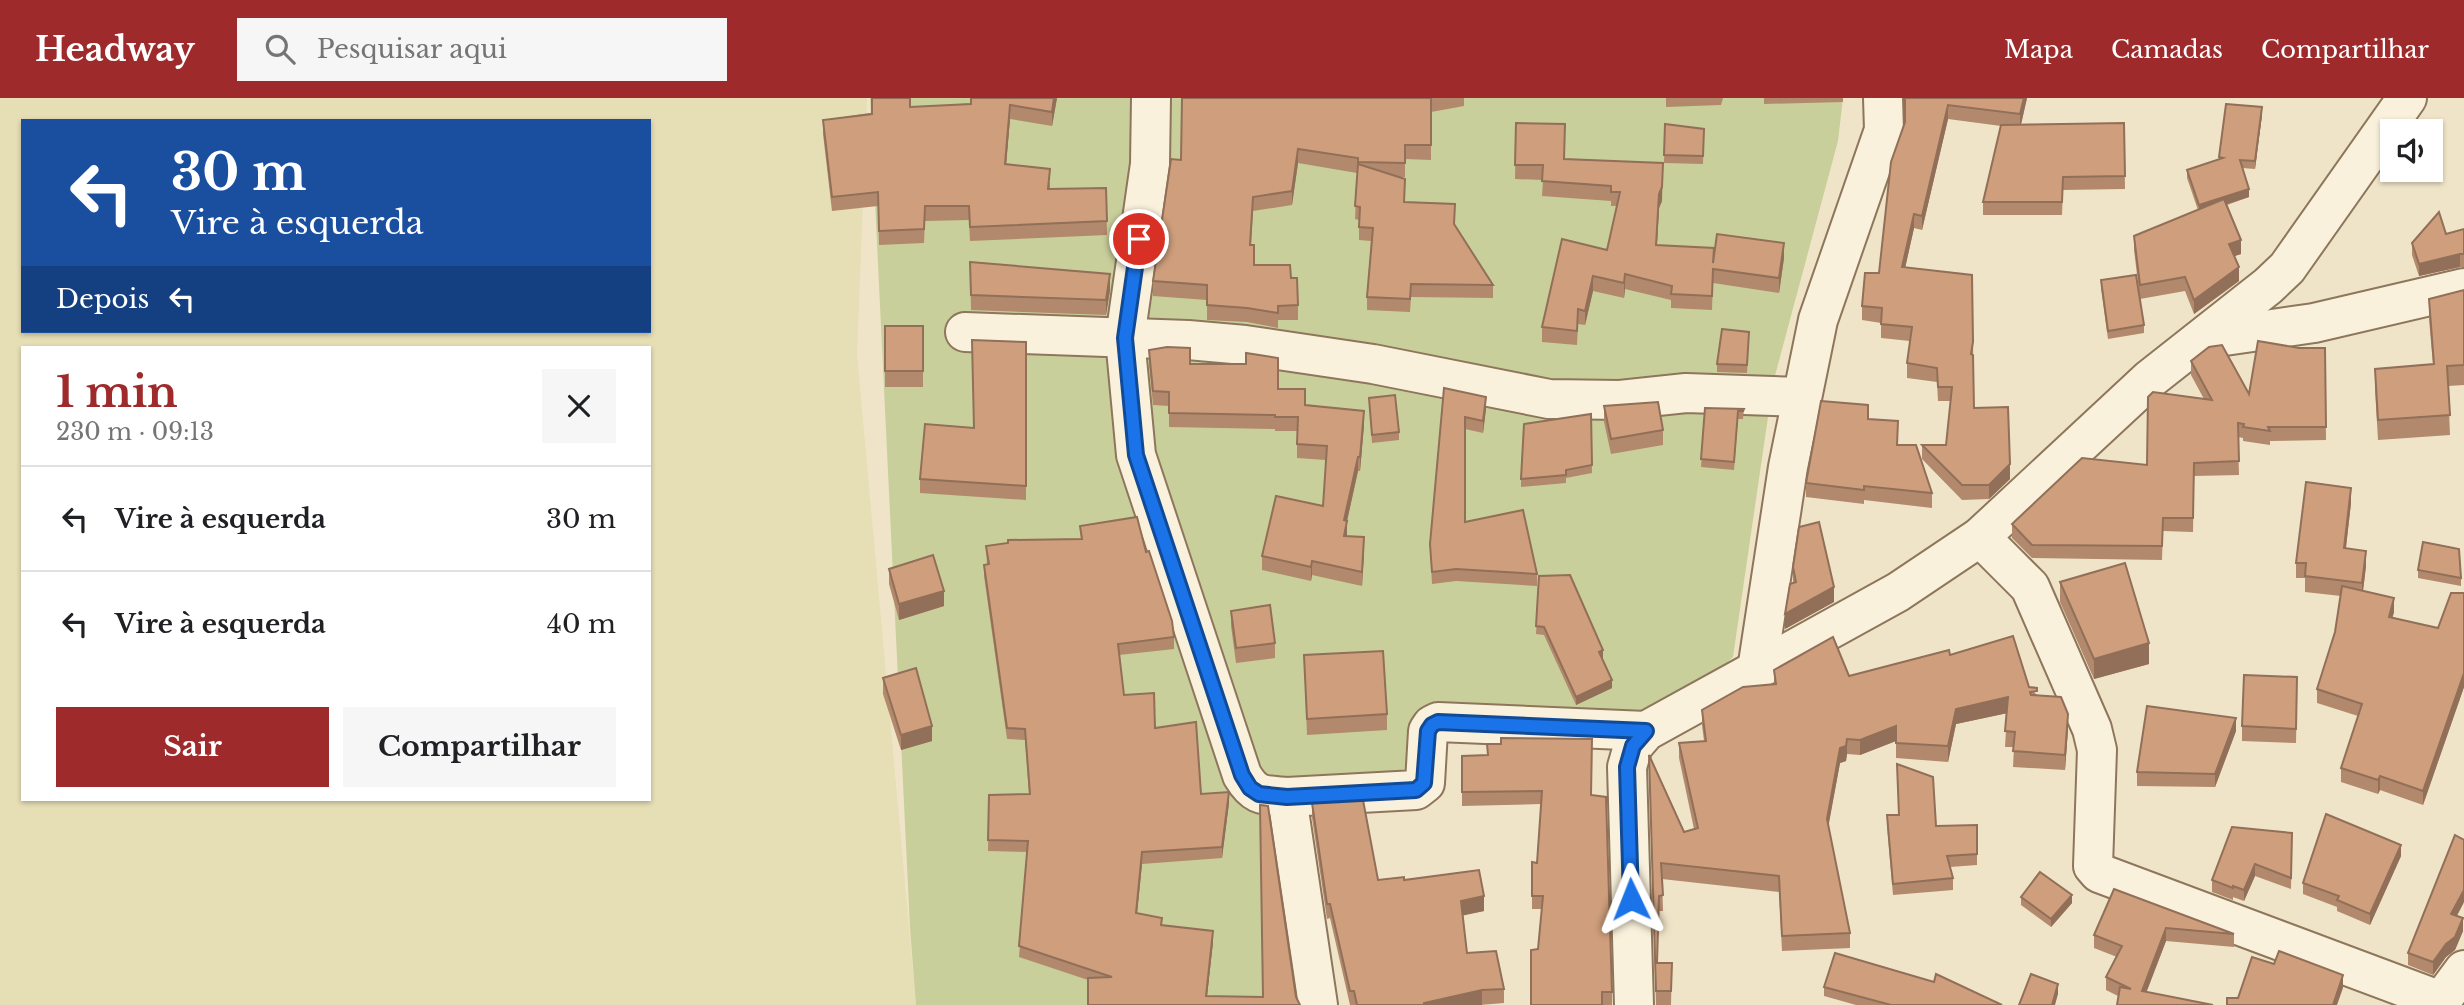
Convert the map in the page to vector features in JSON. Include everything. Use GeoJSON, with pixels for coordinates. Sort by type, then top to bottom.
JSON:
{"type":"FeatureCollection","features":[{"type":"Feature","properties":{"kind":"street"},"geometry":{"type":"LineString","coordinates":[[1151,98],[1150,164],[1125,338],[1136,455],[1242,775],[1250,788],[1259,794],[1287,797],[1416,790],[1424,783],[1428,731],[1438,722],[1646,731]]}},
{"type":"Feature","properties":{"kind":"street"},"geometry":{"type":"LineString","coordinates":[[1757,670],[1801,397],[1818,320],[1884,130],[1883,98]]}},
{"type":"Feature","properties":{"kind":"street"},"geometry":{"type":"LineString","coordinates":[[1634,1005],[1627,767],[1633,746],[1646,731],[1898,592],[1980,537],[2150,379],[2202,340],[2287,268],[2407,98]]}},
{"type":"Feature","properties":{"kind":"street"},"geometry":{"type":"LineString","coordinates":[[2202,340],[2314,323],[2464,288]]}},
{"type":"Feature","properties":{"kind":"street"},"geometry":{"type":"LineString","coordinates":[[965,332],[1188,340],[1245,345],[1373,364],[1549,399],[1620,400],[1686,393],[1801,397]]}},
{"type":"Feature","properties":{"kind":"street"},"geometry":{"type":"LineString","coordinates":[[1980,537],[2030,587],[2092,729],[2097,750],[2093,866],[2099,873],[2440,1003],[2464,970]]}},
{"type":"Feature","properties":{"kind":"street"},"geometry":{"type":"LineString","coordinates":[[1287,797],[1318,1005]]}},
{"type":"Feature","properties":{"kind":"shaded area"},"geometry":{"type":"Polygon","coordinates":[[[0,98],[867,98],[857,354],[916,1005],[0,1005],[0,98]]]}},
{"type":"Feature","properties":{"kind":"green space"},"geometry":{"type":"Polygon","coordinates":[[[870,98],[1843,98],[1838,141],[1773,383],[1733,657],[1695,693],[1632,723],[1459,718],[1412,782],[1280,789],[1309,1005],[916,1005],[870,98]]]}},
{"type":"Feature","properties":{"kind":"building"},"geometry":{"type":"Polygon","coordinates":[[[872,98],[910,98],[910,107],[971,104],[971,98],[1054,98],[1052,112],[1010,105],[1005,164],[1050,169],[1048,189],[1106,188],[1107,221],[970,227],[969,206],[925,206],[924,229],[879,231],[878,192],[832,197],[823,120],[872,114],[872,98]]]}},
{"type":"Feature","properties":{"kind":"building"},"geometry":{"type":"Polygon","coordinates":[[[1182,98],[1431,98],[1431,145],[1405,145],[1405,163],[1358,162],[1358,158],[1298,149],[1292,191],[1253,197],[1250,245],[1254,245],[1254,265],[1290,265],[1291,278],[1297,278],[1298,305],[1278,306],[1278,313],[1207,305],[1207,285],[1153,281],[1171,159],[1181,160],[1182,98]]]}},
{"type":"Feature","properties":{"kind":"building"},"geometry":{"type":"Polygon","coordinates":[[[1905,98],[2024,98],[2020,114],[1948,105],[1922,216],[1914,214],[1902,267],[1972,275],[1971,354],[1974,408],[2008,407],[2010,464],[1989,485],[1962,485],[1922,445],[1946,445],[1952,387],[1938,387],[1937,368],[1907,363],[1912,327],[1881,324],[1882,308],[1862,306],[1865,273],[1879,273],[1891,162],[1905,122],[1905,98]]]}},
{"type":"Feature","properties":{"kind":"building"},"geometry":{"type":"Polygon","coordinates":[[[2226,104],[2262,107],[2255,161],[2240,160],[2249,189],[2199,205],[2187,170],[2223,158],[2219,157],[2226,104]]]}},
{"type":"Feature","properties":{"kind":"building"},"geometry":{"type":"Polygon","coordinates":[[[1516,123],[1565,124],[1564,159],[1663,163],[1656,245],[1714,248],[1713,263],[1717,234],[1784,243],[1779,278],[1713,269],[1712,296],[1671,294],[1672,286],[1625,274],[1624,283],[1593,276],[1585,311],[1578,309],[1577,331],[1542,327],[1562,239],[1607,250],[1620,192],[1611,192],[1611,186],[1542,181],[1543,165],[1515,165],[1516,123]]]}},
{"type":"Feature","properties":{"kind":"building"},"geometry":{"type":"Polygon","coordinates":[[[2124,123],[2125,176],[2063,177],[2062,202],[1983,202],[2001,125],[2124,123]]]}},
{"type":"Feature","properties":{"kind":"building"},"geometry":{"type":"Polygon","coordinates":[[[1665,124],[1704,129],[1703,156],[1664,155],[1665,124]]]}},
{"type":"Feature","properties":{"kind":"building"},"geometry":{"type":"Polygon","coordinates":[[[1358,164],[1405,179],[1404,202],[1455,204],[1454,224],[1493,285],[1411,284],[1410,299],[1367,297],[1373,228],[1359,227],[1360,207],[1355,206],[1358,164]]]}},
{"type":"Feature","properties":{"kind":"building"},"geometry":{"type":"Polygon","coordinates":[[[2224,199],[2241,240],[2229,244],[2239,267],[2194,300],[2185,277],[2140,285],[2134,236],[2224,199]]]}},
{"type":"Feature","properties":{"kind":"building"},"geometry":{"type":"Polygon","coordinates":[[[2439,212],[2446,234],[2464,229],[2464,254],[2419,264],[2412,243],[2439,212]]]}},
{"type":"Feature","properties":{"kind":"building"},"geometry":{"type":"Polygon","coordinates":[[[970,262],[1110,274],[1106,300],[971,295],[970,262]]]}},
{"type":"Feature","properties":{"kind":"building"},"geometry":{"type":"Polygon","coordinates":[[[2136,275],[2144,325],[2108,331],[2101,280],[2136,275]]]}},
{"type":"Feature","properties":{"kind":"building"},"geometry":{"type":"Polygon","coordinates":[[[2464,290],[2464,365],[2447,366],[2450,415],[2378,420],[2375,369],[2434,364],[2429,299],[2464,290]]]}},
{"type":"Feature","properties":{"kind":"building"},"geometry":{"type":"Polygon","coordinates":[[[885,326],[923,326],[923,371],[885,371],[885,326]]]}},
{"type":"Feature","properties":{"kind":"building"},"geometry":{"type":"Polygon","coordinates":[[[1722,329],[1749,332],[1747,365],[1717,364],[1722,329]]]}},
{"type":"Feature","properties":{"kind":"building"},"geometry":{"type":"Polygon","coordinates":[[[972,340],[1026,342],[1026,486],[920,479],[925,424],[974,428],[972,340]]]}},
{"type":"Feature","properties":{"kind":"building"},"geometry":{"type":"Polygon","coordinates":[[[2258,341],[2299,348],[2325,348],[2326,427],[2268,427],[2270,431],[2243,427],[2244,424],[2238,423],[2239,461],[2194,463],[2193,518],[2163,518],[2162,546],[2032,545],[2012,524],[2082,458],[2147,465],[2148,397],[2153,392],[2212,400],[2191,361],[2209,347],[2222,345],[2249,394],[2258,341]]]}},
{"type":"Feature","properties":{"kind":"building"},"geometry":{"type":"Polygon","coordinates":[[[1167,347],[1190,348],[1190,364],[1246,364],[1246,353],[1278,358],[1278,389],[1305,389],[1305,405],[1364,411],[1360,457],[1344,520],[1347,521],[1344,536],[1364,537],[1362,572],[1312,561],[1311,567],[1262,556],[1276,496],[1323,506],[1327,446],[1297,444],[1298,417],[1169,413],[1169,392],[1153,391],[1149,350],[1167,347]]]}},
{"type":"Feature","properties":{"kind":"building"},"geometry":{"type":"Polygon","coordinates":[[[1444,388],[1486,397],[1483,421],[1465,417],[1465,522],[1523,510],[1537,574],[1456,569],[1432,572],[1430,544],[1444,388]]]}},
{"type":"Feature","properties":{"kind":"building"},"geometry":{"type":"Polygon","coordinates":[[[1395,395],[1399,432],[1372,435],[1369,398],[1395,395]]]}},
{"type":"Feature","properties":{"kind":"building"},"geometry":{"type":"Polygon","coordinates":[[[1821,401],[1868,405],[1868,419],[1898,421],[1897,445],[1916,445],[1932,493],[1864,486],[1864,490],[1806,483],[1821,401]]]}},
{"type":"Feature","properties":{"kind":"building"},"geometry":{"type":"Polygon","coordinates":[[[1658,402],[1663,430],[1611,439],[1604,406],[1658,402]]]}},
{"type":"Feature","properties":{"kind":"building"},"geometry":{"type":"Polygon","coordinates":[[[1705,408],[1744,409],[1738,411],[1734,462],[1701,459],[1705,408]]]}},
{"type":"Feature","properties":{"kind":"building"},"geometry":{"type":"Polygon","coordinates":[[[1591,414],[1592,465],[1566,470],[1566,475],[1521,479],[1524,424],[1591,414]]]}},
{"type":"Feature","properties":{"kind":"building"},"geometry":{"type":"Polygon","coordinates":[[[2306,482],[2351,488],[2344,548],[2366,551],[2362,583],[2305,576],[2306,563],[2296,563],[2306,482]]]}},
{"type":"Feature","properties":{"kind":"building"},"geometry":{"type":"Polygon","coordinates":[[[1137,517],[1146,552],[1149,551],[1172,621],[1174,637],[1118,644],[1124,695],[1154,693],[1155,728],[1196,722],[1201,794],[1229,792],[1222,847],[1142,852],[1136,913],[1162,918],[1161,925],[1213,931],[1206,996],[1263,997],[1260,805],[1268,806],[1296,997],[1300,1005],[1088,1005],[1088,978],[1112,977],[1019,946],[1028,841],[988,840],[989,795],[1030,794],[1025,729],[1007,728],[984,565],[989,564],[986,546],[1008,543],[1008,540],[1082,539],[1080,526],[1137,517]]]}},
{"type":"Feature","properties":{"kind":"building"},"geometry":{"type":"Polygon","coordinates":[[[1819,522],[1834,587],[1785,614],[1790,584],[1796,582],[1793,567],[1799,527],[1819,522]]]}},
{"type":"Feature","properties":{"kind":"building"},"geometry":{"type":"Polygon","coordinates":[[[2423,542],[2459,549],[2461,578],[2418,570],[2423,542]]]}},
{"type":"Feature","properties":{"kind":"building"},"geometry":{"type":"Polygon","coordinates":[[[933,555],[944,591],[899,604],[889,569],[933,555]]]}},
{"type":"Feature","properties":{"kind":"building"},"geometry":{"type":"Polygon","coordinates":[[[2125,563],[2149,643],[2094,659],[2060,582],[2125,563]]]}},
{"type":"Feature","properties":{"kind":"building"},"geometry":{"type":"Polygon","coordinates":[[[1570,575],[1603,650],[1599,652],[1612,680],[1576,697],[1544,627],[1536,626],[1539,576],[1570,575]]]}},
{"type":"Feature","properties":{"kind":"building"},"geometry":{"type":"Polygon","coordinates":[[[2342,586],[2394,598],[2389,617],[2438,628],[2451,593],[2464,593],[2464,673],[2423,791],[2380,776],[2378,780],[2341,768],[2362,704],[2317,689],[2335,632],[2342,586]]]}},
{"type":"Feature","properties":{"kind":"building"},"geometry":{"type":"Polygon","coordinates":[[[1270,605],[1275,643],[1236,648],[1231,611],[1270,605]]]}},
{"type":"Feature","properties":{"kind":"building"},"geometry":{"type":"Polygon","coordinates":[[[2013,636],[2029,687],[2037,688],[2037,691],[2030,692],[2031,695],[2061,697],[2068,714],[2065,755],[2013,751],[2015,732],[2005,731],[2008,697],[1956,709],[1948,746],[1896,743],[1896,726],[1860,740],[1847,739],[1846,746],[1840,748],[1827,819],[1850,933],[1782,936],[1779,876],[1661,863],[1663,895],[1659,896],[1657,963],[1672,963],[1671,991],[1656,991],[1649,755],[1684,832],[1698,828],[1679,743],[1706,741],[1702,710],[1743,687],[1776,684],[1774,670],[1833,637],[1849,676],[1949,650],[1950,655],[2013,636]]]}},
{"type":"Feature","properties":{"kind":"building"},"geometry":{"type":"Polygon","coordinates":[[[1383,651],[1387,714],[1307,719],[1304,655],[1383,651]]]}},
{"type":"Feature","properties":{"kind":"building"},"geometry":{"type":"Polygon","coordinates":[[[916,668],[932,726],[901,735],[883,678],[916,668]]]}},
{"type":"Feature","properties":{"kind":"building"},"geometry":{"type":"Polygon","coordinates":[[[2244,675],[2297,677],[2296,729],[2242,726],[2244,675]]]}},
{"type":"Feature","properties":{"kind":"building"},"geometry":{"type":"Polygon","coordinates":[[[2147,706],[2236,718],[2215,774],[2137,772],[2147,706]]]}},
{"type":"Feature","properties":{"kind":"building"},"geometry":{"type":"Polygon","coordinates":[[[1501,738],[1592,739],[1591,795],[1606,797],[1612,992],[1602,992],[1602,1005],[1531,1005],[1531,950],[1538,949],[1543,896],[1532,896],[1532,862],[1537,863],[1542,791],[1462,792],[1462,756],[1488,755],[1487,744],[1501,744],[1501,738]]]}},
{"type":"Feature","properties":{"kind":"building"},"geometry":{"type":"Polygon","coordinates":[[[1897,764],[1933,777],[1936,826],[1977,825],[1977,854],[1947,856],[1953,878],[1893,884],[1887,815],[1899,815],[1897,764]]]}},
{"type":"Feature","properties":{"kind":"building"},"geometry":{"type":"Polygon","coordinates":[[[1363,800],[1378,880],[1404,877],[1404,880],[1479,870],[1484,896],[1461,901],[1467,953],[1496,951],[1504,989],[1482,990],[1424,1005],[1357,1005],[1354,991],[1350,991],[1330,904],[1327,904],[1312,803],[1363,800]]]}},
{"type":"Feature","properties":{"kind":"building"},"geometry":{"type":"Polygon","coordinates":[[[2326,814],[2401,845],[2370,914],[2337,900],[2339,896],[2303,883],[2326,814]]]}},
{"type":"Feature","properties":{"kind":"building"},"geometry":{"type":"Polygon","coordinates":[[[2232,827],[2292,833],[2291,878],[2255,864],[2244,890],[2212,880],[2232,827]]]}},
{"type":"Feature","properties":{"kind":"building"},"geometry":{"type":"Polygon","coordinates":[[[2455,835],[2464,840],[2464,890],[2451,914],[2463,918],[2455,937],[2446,944],[2433,962],[2408,953],[2455,835]]]}},
{"type":"Feature","properties":{"kind":"building"},"geometry":{"type":"Polygon","coordinates":[[[2040,872],[2072,895],[2051,919],[2021,897],[2040,872]]]}},
{"type":"Feature","properties":{"kind":"building"},"geometry":{"type":"Polygon","coordinates":[[[2114,889],[2234,934],[2166,928],[2142,991],[2213,1005],[2117,1005],[2120,987],[2131,989],[2106,977],[2122,946],[2094,935],[2114,889]]]}},
{"type":"Feature","properties":{"kind":"building"},"geometry":{"type":"Polygon","coordinates":[[[2279,951],[2343,975],[2333,1005],[2227,1005],[2227,998],[2238,998],[2252,957],[2274,964],[2279,951]]]}},
{"type":"Feature","properties":{"kind":"building"},"geometry":{"type":"Polygon","coordinates":[[[1835,953],[1934,982],[1936,974],[2002,1005],[1891,1005],[1824,987],[1835,953]]]}},
{"type":"Feature","properties":{"kind":"building"},"geometry":{"type":"Polygon","coordinates":[[[2031,974],[2058,984],[2052,1005],[2019,1005],[2031,974]]]}},
{"type":"Feature","properties":{"kind":"route"},"geometry":{"type":"LineString","coordinates":[[1139,239],[1125,338],[1136,455],[1242,775],[1250,788],[1259,794],[1287,797],[1416,790],[1424,783],[1428,731],[1438,722],[1646,731],[1633,746],[1627,767],[1631,899]]}}]}
